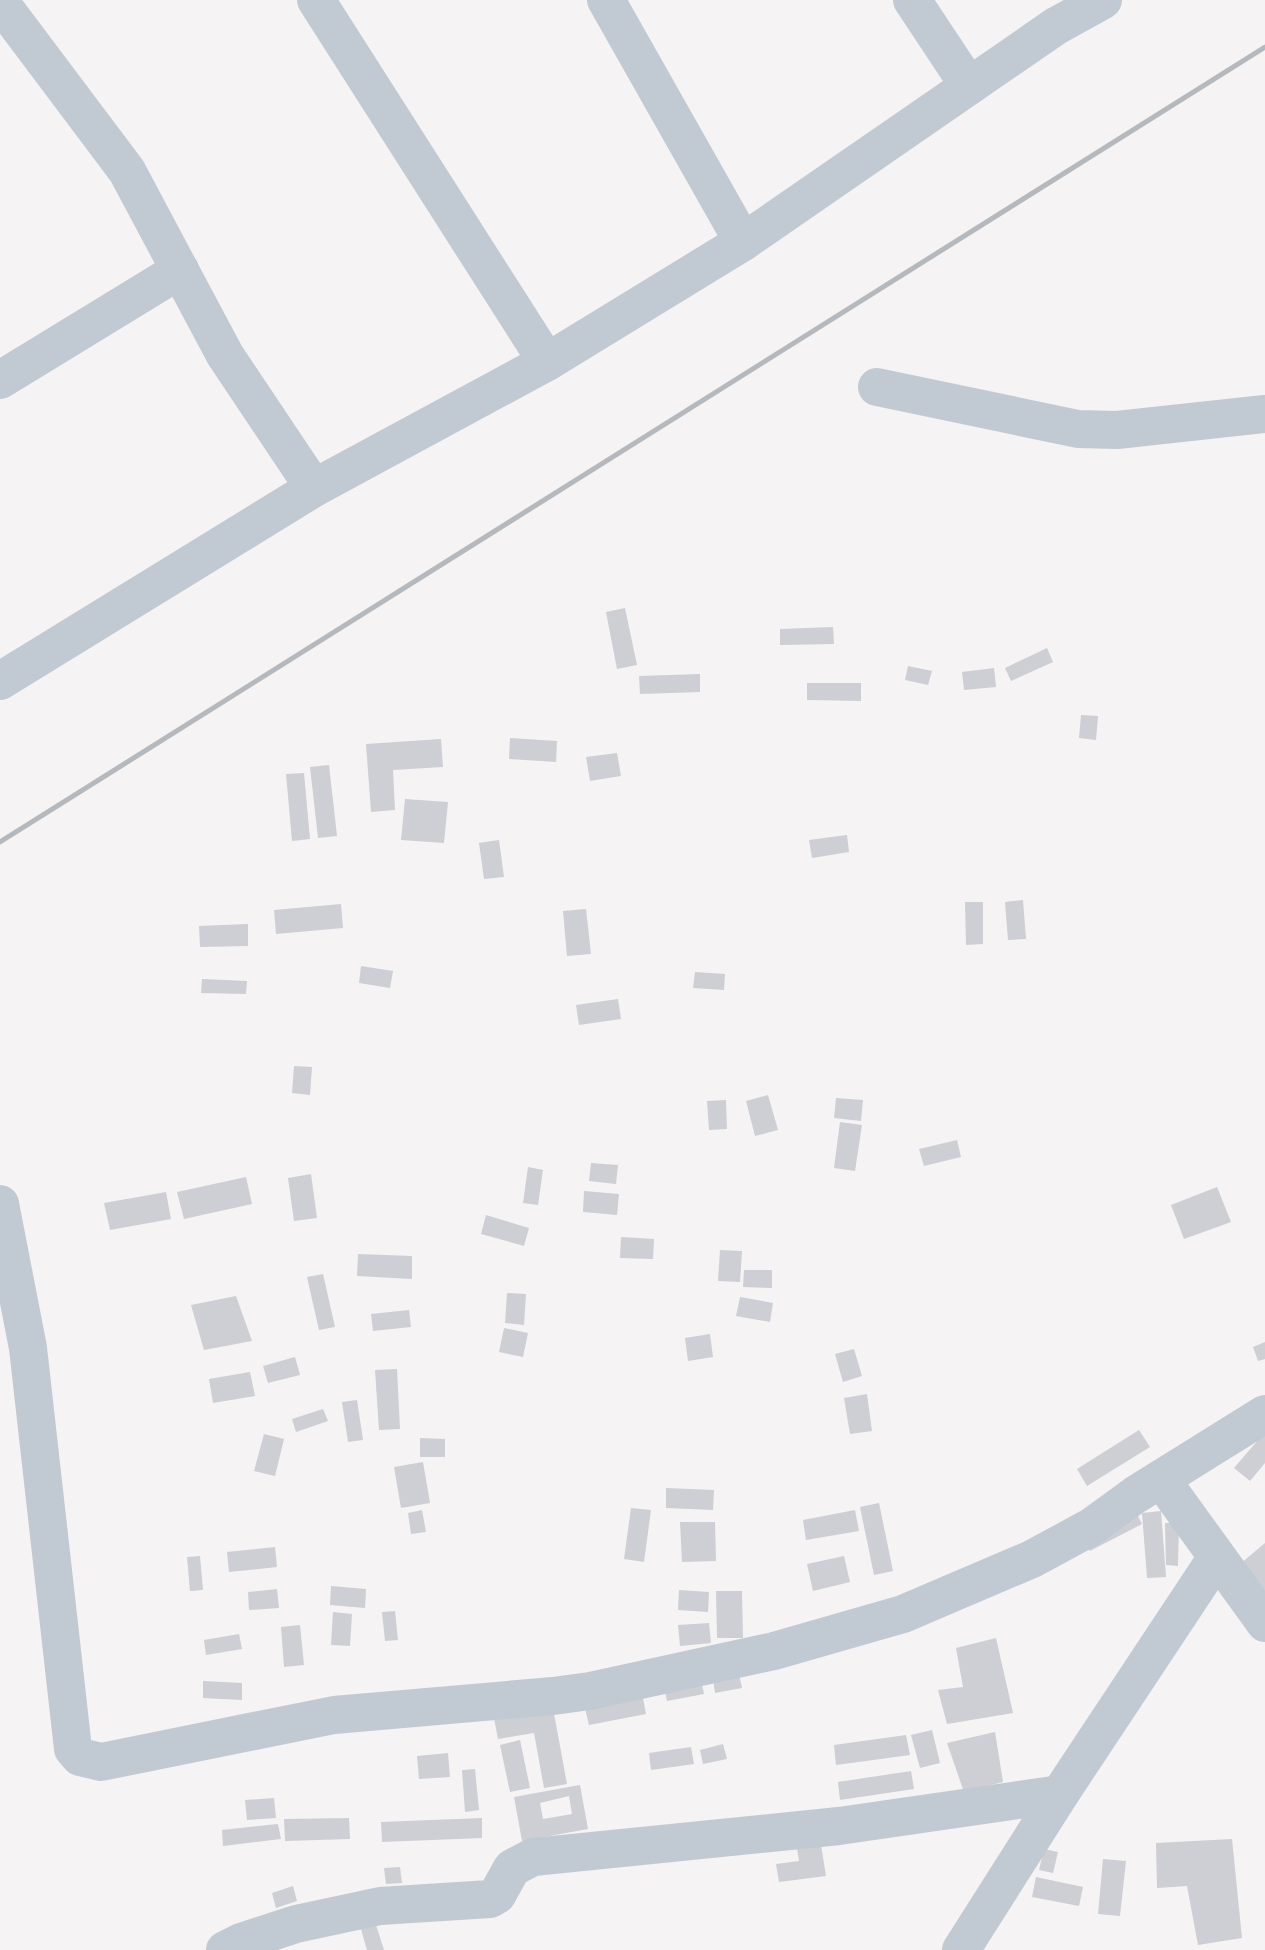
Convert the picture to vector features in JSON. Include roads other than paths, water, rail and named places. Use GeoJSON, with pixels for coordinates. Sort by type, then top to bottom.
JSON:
{"type":"FeatureCollection","features":[{"type":"Feature","properties":{"kind":"street"},"geometry":{"type":"LineString","coordinates":[[316,0],[547,362]]}},
{"type":"Feature","properties":{"kind":"street"},"geometry":{"type":"LineString","coordinates":[[606,0],[743,242]]}},
{"type":"Feature","properties":{"kind":"street"},"geometry":{"type":"LineString","coordinates":[[912,0],[969,86]]}},
{"type":"Feature","properties":{"kind":"street"},"geometry":{"type":"LineString","coordinates":[[0,681],[314,488],[547,362],[743,242],[1056,26],[1103,0]]}},
{"type":"Feature","properties":{"kind":"street"},"geometry":{"type":"LineString","coordinates":[[0,2],[127,170],[225,355],[314,488]]}},
{"type":"Feature","properties":{"kind":"street"},"geometry":{"type":"LineString","coordinates":[[0,380],[180,270]]}},
{"type":"Feature","properties":{"kind":"street"},"geometry":{"type":"LineString","coordinates":[[877,387],[1079,429],[1117,430],[1265,414]]}},
{"type":"Feature","properties":{"kind":"street"},"geometry":{"type":"LineString","coordinates":[[0,1204],[28,1348],[73,1749],[80,1757],[101,1762],[334,1715],[590,1691],[774,1651],[903,1614],[1032,1559],[1091,1527],[1161,1479],[1265,1414]]}},
{"type":"Feature","properties":{"kind":"street"},"geometry":{"type":"LineString","coordinates":[[1161,1479],[1265,1623]]}},
{"type":"Feature","properties":{"kind":"street"},"geometry":{"type":"LineString","coordinates":[[961,1950],[1060,1794],[1217,1557]]}},
{"type":"Feature","properties":{"kind":"street"},"geometry":{"type":"LineString","coordinates":[[225,1950],[296,1924],[380,1906],[490,1899],[497,1895],[512,1868],[533,1857],[839,1826],[1060,1794]]}},
{"type":"Feature","properties":{"kind":"railway"},"geometry":{"type":"LineString","coordinates":[[0,842],[1265,47]]}}]}
